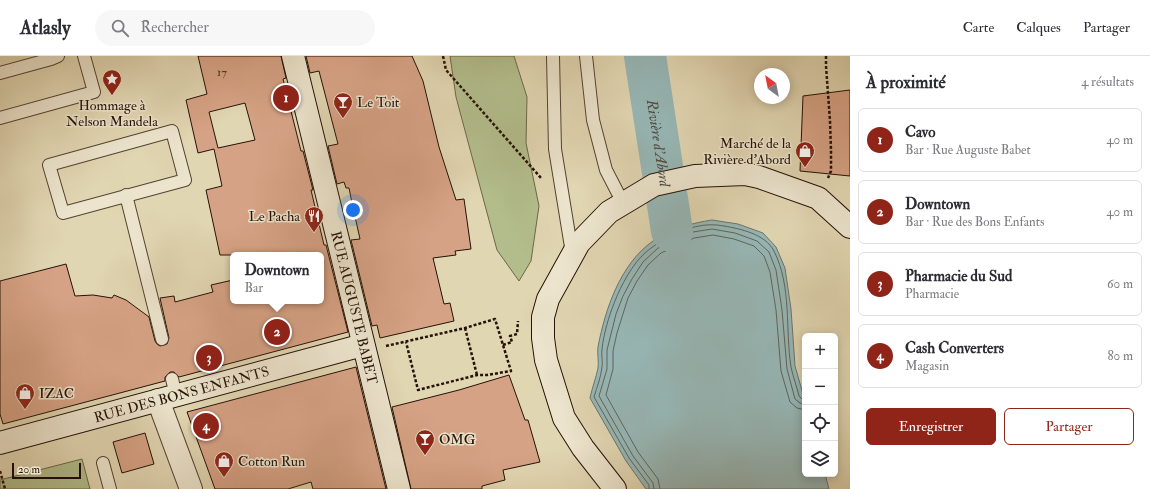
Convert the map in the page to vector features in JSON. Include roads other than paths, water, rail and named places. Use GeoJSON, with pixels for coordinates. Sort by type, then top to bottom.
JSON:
{"type":"FeatureCollection","features":[{"type":"Feature","properties":{"kind":"street","name":"RUE AUGUSTE BABET"},"geometry":{"type":"LineString","coordinates":[[293,56],[373,346],[398,489]]}},
{"type":"Feature","properties":{"kind":"street"},"geometry":{"type":"LineString","coordinates":[[615,489],[583,448],[564,418],[546,360],[543,338],[543,317],[548,299],[579,244],[609,212],[623,203],[654,185],[695,176],[745,174],[797,190],[818,198],[847,223]]}},
{"type":"Feature","properties":{"kind":"street","name":"RUE DES BONS ENFANTS"},"geometry":{"type":"LineString","coordinates":[[0,443],[168,391],[373,346]]}},
{"type":"Feature","properties":{"kind":"street"},"geometry":{"type":"LineString","coordinates":[[168,391],[191,489]]}},
{"type":"Feature","properties":{"kind":"lane"},"geometry":{"type":"LineString","coordinates":[[0,73],[58,56]]}},
{"type":"Feature","properties":{"kind":"lane"},"geometry":{"type":"LineString","coordinates":[[0,118],[94,92],[84,56]]}},
{"type":"Feature","properties":{"kind":"lane"},"geometry":{"type":"LineString","coordinates":[[553,56],[555,149],[572,255]]}},
{"type":"Feature","properties":{"kind":"lane"},"geometry":{"type":"LineString","coordinates":[[586,56],[593,120],[606,170],[623,203]]}},
{"type":"Feature","properties":{"kind":"lane"},"geometry":{"type":"LineString","coordinates":[[172,131],[185,180],[126,195],[62,213],[49,165],[172,131]]}},
{"type":"Feature","properties":{"kind":"lane"},"geometry":{"type":"LineString","coordinates":[[126,195],[162,339]]}},
{"type":"Feature","properties":{"kind":"lane"},"geometry":{"type":"LineString","coordinates":[[103,463],[110,489]]}},
{"type":"Feature","properties":{"kind":"water"},"geometry":{"type":"Polygon","coordinates":[[[712,220],[738,224],[763,233],[776,247],[785,268],[791,309],[795,366],[802,390],[802,477],[826,477],[829,489],[646,489],[626,461],[590,398],[598,368],[598,347],[605,318],[623,275],[631,262],[653,241],[674,230],[712,220]]]}},
{"type":"Feature","properties":{"kind":"waterway","name":"Rivière d'Abord"},"geometry":{"type":"LineString","coordinates":[[645,56],[672,231]]}},
{"type":"Feature","properties":{"kind":"place","name":"Hommage à Nelson Mandela"},"geometry":{"type":"Point","coordinates":[112,96]}},
{"type":"Feature","properties":{"kind":"place","name":"Cavo"},"geometry":{"type":"Point","coordinates":[286,98]}},
{"type":"Feature","properties":{"kind":"place","name":"Le Toit"},"geometry":{"type":"Point","coordinates":[343,119]}},
{"type":"Feature","properties":{"kind":"place","name":"Marché de la Rivière d’Abord"},"geometry":{"type":"Point","coordinates":[805,168]}},
{"type":"Feature","properties":{"kind":"place","name":"Le Pacha"},"geometry":{"type":"Point","coordinates":[314,233]}},
{"type":"Feature","properties":{"kind":"place","name":"Downtown"},"geometry":{"type":"Point","coordinates":[277,332]}},
{"type":"Feature","properties":{"kind":"place","name":"Pharmacie du Sud"},"geometry":{"type":"Point","coordinates":[209,358]}},
{"type":"Feature","properties":{"kind":"place","name":"IZAC"},"geometry":{"type":"Point","coordinates":[25,410]}},
{"type":"Feature","properties":{"kind":"place","name":"Cash Converters"},"geometry":{"type":"Point","coordinates":[206,426]}},
{"type":"Feature","properties":{"kind":"place","name":"OMG"},"geometry":{"type":"Point","coordinates":[425,456]}},
{"type":"Feature","properties":{"kind":"place","name":"Cotton Run"},"geometry":{"type":"Point","coordinates":[224,478]}}]}
